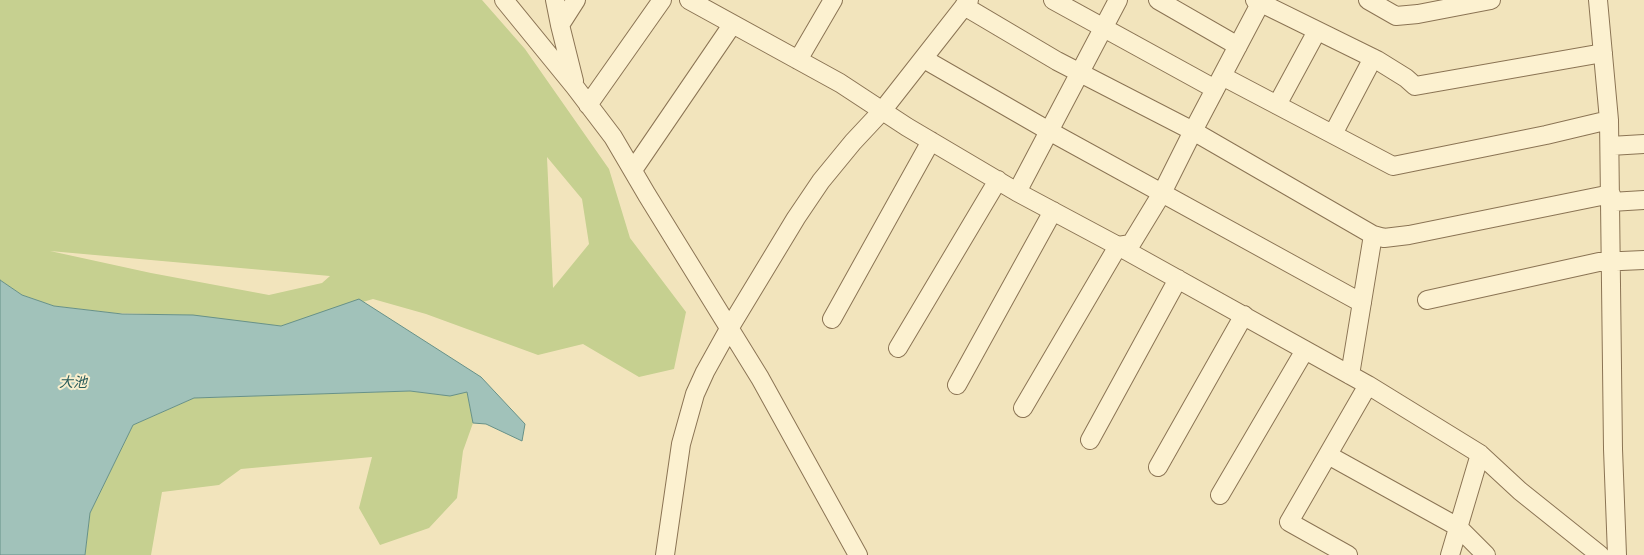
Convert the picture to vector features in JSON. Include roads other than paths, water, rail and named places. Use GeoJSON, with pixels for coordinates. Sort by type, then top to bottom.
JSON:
{"type":"FeatureCollection","features":[{"type":"Feature","properties":{"kind":"street"},"geometry":{"type":"LineString","coordinates":[[504,0],[575,87],[613,137],[760,378],[858,555]]}},
{"type":"Feature","properties":{"kind":"street"},"geometry":{"type":"LineString","coordinates":[[555,0],[575,87]]}},
{"type":"Feature","properties":{"kind":"street"},"geometry":{"type":"LineString","coordinates":[[560,24],[576,0]]}},
{"type":"Feature","properties":{"kind":"street"},"geometry":{"type":"LineString","coordinates":[[588,105],[662,0]]}},
{"type":"Feature","properties":{"kind":"street"},"geometry":{"type":"LineString","coordinates":[[689,0],[840,83],[882,111],[1017,192],[1244,315],[1368,385],[1480,454],[1520,491],[1600,555]]}},
{"type":"Feature","properties":{"kind":"street"},"geometry":{"type":"LineString","coordinates":[[798,60],[833,0]]}},
{"type":"Feature","properties":{"kind":"street"},"geometry":{"type":"LineString","coordinates":[[1054,0],[1103,28],[1219,83],[1277,105],[1393,166],[1546,135],[1609,120]]}},
{"type":"Feature","properties":{"kind":"street"},"geometry":{"type":"LineString","coordinates":[[1017,192],[1118,0]]}},
{"type":"Feature","properties":{"kind":"street"},"geometry":{"type":"LineString","coordinates":[[1158,0],[1238,46]]}},
{"type":"Feature","properties":{"kind":"street"},"geometry":{"type":"LineString","coordinates":[[1368,0],[1396,16],[1419,7],[1490,0]]}},
{"type":"Feature","properties":{"kind":"street"},"geometry":{"type":"LineString","coordinates":[[1598,0],[1610,146],[1613,449],[1617,555]]}},
{"type":"Feature","properties":{"kind":"street"},"geometry":{"type":"LineString","coordinates":[[1118,246],[1131,244],[1162,193],[1238,46],[1259,1],[1373,58],[1406,78],[1415,86],[1603,53]]}},
{"type":"Feature","properties":{"kind":"street"},"geometry":{"type":"LineString","coordinates":[[665,555],[681,444],[689,412],[705,372],[730,327],[796,218],[821,181],[853,142],[882,111],[967,3],[1058,61],[1193,131],[1373,235],[1384,238],[1409,235],[1611,198],[1644,200]]}},
{"type":"Feature","properties":{"kind":"street"},"geometry":{"type":"LineString","coordinates":[[633,170],[732,25]]}},
{"type":"Feature","properties":{"kind":"street"},"geometry":{"type":"LineString","coordinates":[[1277,105],[1317,31]]}},
{"type":"Feature","properties":{"kind":"street"},"geometry":{"type":"LineString","coordinates":[[1333,134],[1373,58]]}},
{"type":"Feature","properties":{"kind":"street"},"geometry":{"type":"LineString","coordinates":[[924,59],[1049,131],[1362,303]]}},
{"type":"Feature","properties":{"kind":"street"},"geometry":{"type":"LineString","coordinates":[[832,319],[931,141]]}},
{"type":"Feature","properties":{"kind":"street"},"geometry":{"type":"LineString","coordinates":[[1610,146],[1644,144]]}},
{"type":"Feature","properties":{"kind":"street"},"geometry":{"type":"LineString","coordinates":[[898,348],[998,180]]}},
{"type":"Feature","properties":{"kind":"street"},"geometry":{"type":"LineString","coordinates":[[957,385],[1053,211]]}},
{"type":"Feature","properties":{"kind":"street"},"geometry":{"type":"LineString","coordinates":[[1350,375],[1373,235]]}},
{"type":"Feature","properties":{"kind":"street"},"geometry":{"type":"LineString","coordinates":[[1023,408],[1118,246]]}},
{"type":"Feature","properties":{"kind":"street"},"geometry":{"type":"LineString","coordinates":[[1427,300],[1599,262],[1644,260]]}},
{"type":"Feature","properties":{"kind":"street"},"geometry":{"type":"LineString","coordinates":[[1090,440],[1178,279]]}},
{"type":"Feature","properties":{"kind":"street"},"geometry":{"type":"LineString","coordinates":[[1158,466],[1244,315]]}},
{"type":"Feature","properties":{"kind":"street"},"geometry":{"type":"LineString","coordinates":[[1220,495],[1305,350]]}},
{"type":"Feature","properties":{"kind":"street"},"geometry":{"type":"LineString","coordinates":[[1348,555],[1289,522],[1368,385]]}},
{"type":"Feature","properties":{"kind":"street"},"geometry":{"type":"LineString","coordinates":[[1450,555],[1480,454]]}},
{"type":"Feature","properties":{"kind":"street"},"geometry":{"type":"LineString","coordinates":[[1328,455],[1458,527],[1486,555]]}},
{"type":"Feature","properties":{"kind":"street"},"geometry":{"type":"LineString","coordinates":[[1303,531],[1324,555]]}},
{"type":"Feature","properties":{"kind":"water","name":"大池"},"geometry":{"type":"Polygon","coordinates":[[[0,280],[22,295],[54,306],[122,314],[193,315],[281,326],[359,299],[481,377],[525,424],[522,441],[486,424],[473,423],[467,392],[450,396],[410,391],[194,398],[133,425],[90,513],[85,555],[0,555],[0,280]]]}}]}
